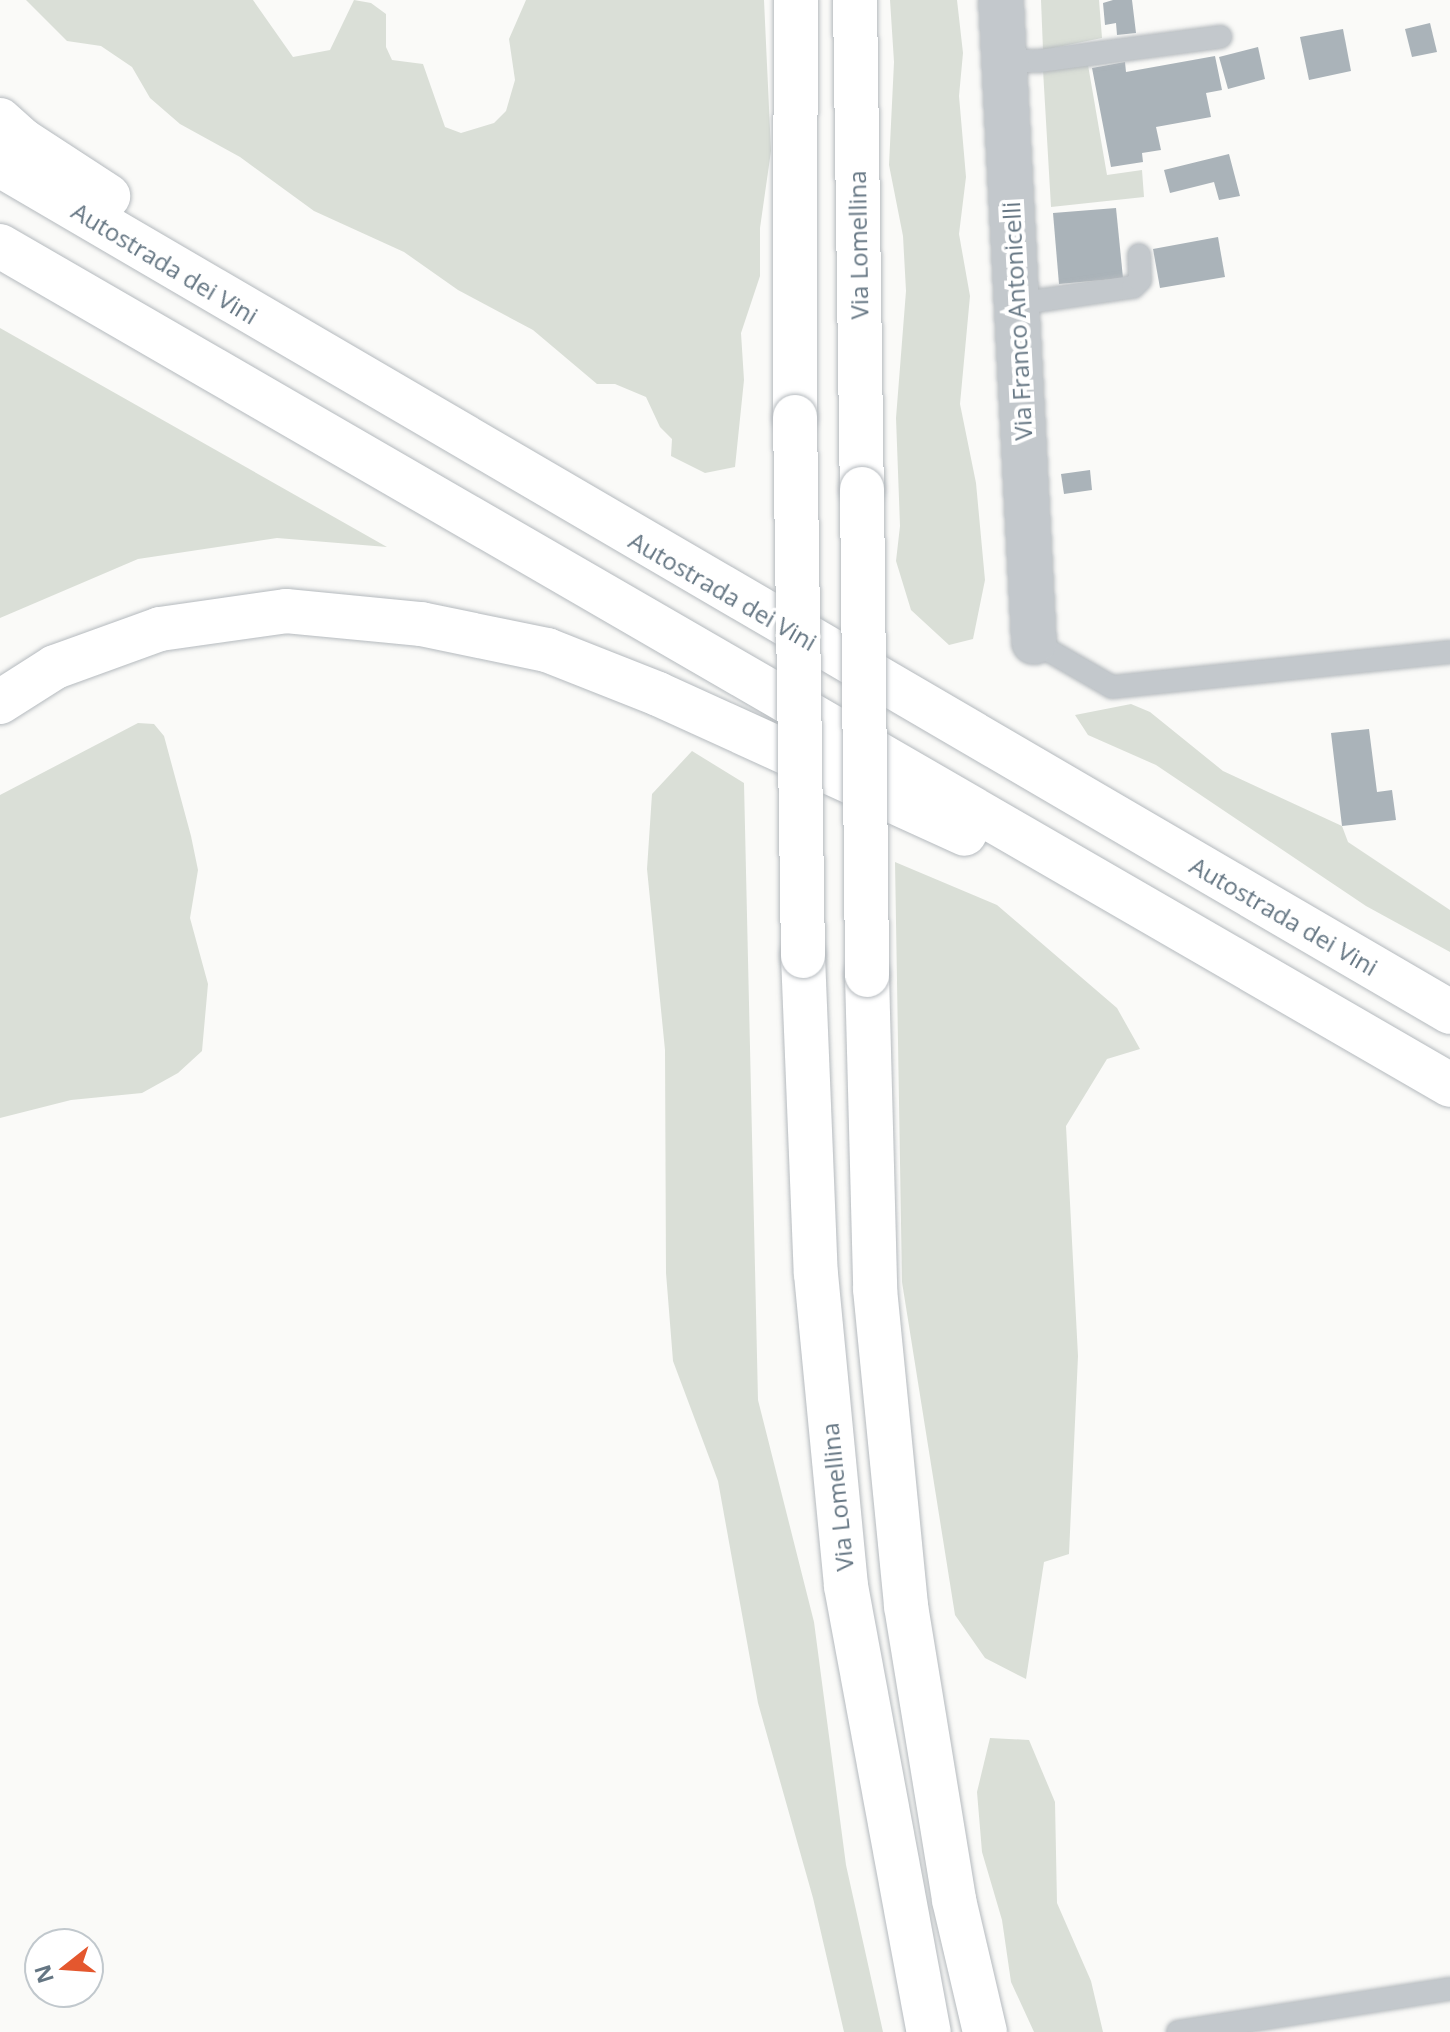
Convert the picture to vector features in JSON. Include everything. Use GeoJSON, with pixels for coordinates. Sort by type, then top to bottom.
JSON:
{"type":"FeatureCollection","features":[{"type":"Feature","properties":{"kind":"main road","name":"Via Lomellina"},"geometry":{"type":"LineString","coordinates":[[796,0],[795,417],[803,956],[816,1274],[846,1586],[929,2032]]}},
{"type":"Feature","properties":{"kind":"main road","name":"Via Lomellina"},"geometry":{"type":"LineString","coordinates":[[855,0],[867,975],[875,1289],[906,1606],[954,1900],[985,2032]]}},
{"type":"Feature","properties":{"kind":"main road"},"geometry":{"type":"LineString","coordinates":[[0,120],[22,140],[135,213],[487,431],[593,516]]}},
{"type":"Feature","properties":{"kind":"main road","name":"Autostrada dei Vini"},"geometry":{"type":"LineString","coordinates":[[0,165],[593,516],[1450,1012]]}},
{"type":"Feature","properties":{"kind":"main road"},"geometry":{"type":"LineString","coordinates":[[0,246],[1450,1085]]}},
{"type":"Feature","properties":{"kind":"main road"},"geometry":{"type":"LineString","coordinates":[[0,702],[55,667],[160,629],[286,611],[421,624],[547,650],[658,694],[1200,943]]}},
{"type":"Feature","properties":{"kind":"street","name":"Via Franco Antonicelli"},"geometry":{"type":"LineString","coordinates":[[1001,0],[1034,642]]}},
{"type":"Feature","properties":{"kind":"lane"},"geometry":{"type":"LineString","coordinates":[[1004,61],[1039,61],[1220,37]]}},
{"type":"Feature","properties":{"kind":"lane"},"geometry":{"type":"LineString","coordinates":[[1016,304],[1133,287],[1140,280],[1139,255]]}},
{"type":"Feature","properties":{"kind":"lane"},"geometry":{"type":"LineString","coordinates":[[1034,642],[1112,687],[1450,652]]}},
{"type":"Feature","properties":{"kind":"lane"},"geometry":{"type":"LineString","coordinates":[[1178,2032],[1450,1989]]}},
{"type":"Feature","properties":{"kind":"shaded area"},"geometry":{"type":"Polygon","coordinates":[[[26,0],[253,0],[293,57],[330,50],[354,0],[371,3],[386,14],[386,47],[392,60],[423,64],[445,127],[461,133],[494,123],[506,111],[515,80],[509,39],[526,0],[764,0],[771,151],[760,228],[760,276],[741,333],[744,380],[735,467],[705,473],[671,456],[672,439],[660,427],[646,397],[615,384],[597,384],[533,330],[458,290],[404,252],[314,211],[240,157],[180,124],[150,98],[132,67],[101,46],[67,41],[26,0]]]}},
{"type":"Feature","properties":{"kind":"shaded area"},"geometry":{"type":"Polygon","coordinates":[[[890,0],[957,0],[963,53],[959,96],[966,177],[959,234],[970,296],[960,404],[976,483],[985,580],[973,639],[949,645],[911,610],[896,561],[900,526],[896,418],[906,291],[903,236],[889,165],[894,62],[890,0]]]}},
{"type":"Feature","properties":{"kind":"shaded area"},"geometry":{"type":"Polygon","coordinates":[[[1041,0],[1099,0],[1102,38],[1043,50],[1041,0]]]}},
{"type":"Feature","properties":{"kind":"shaded area"},"geometry":{"type":"Polygon","coordinates":[[[1088,65],[1107,175],[1142,170],[1144,197],[1051,207],[1043,70],[1088,65]]]}},
{"type":"Feature","properties":{"kind":"shaded area"},"geometry":{"type":"Polygon","coordinates":[[[0,328],[387,547],[277,538],[138,559],[0,618],[0,328]]]}},
{"type":"Feature","properties":{"kind":"shaded area"},"geometry":{"type":"Polygon","coordinates":[[[1131,704],[1150,712],[1223,771],[1342,826],[1348,842],[1450,910],[1450,952],[1366,906],[1156,765],[1088,735],[1075,715],[1131,704]]]}},
{"type":"Feature","properties":{"kind":"shaded area"},"geometry":{"type":"Polygon","coordinates":[[[138,723],[154,724],[164,736],[198,870],[190,918],[208,984],[202,1051],[178,1073],[142,1093],[71,1100],[0,1118],[0,795],[138,723]]]}},
{"type":"Feature","properties":{"kind":"shaded area"},"geometry":{"type":"Polygon","coordinates":[[[692,751],[744,783],[758,1400],[814,1622],[846,1865],[883,2032],[844,2032],[813,1898],[758,1703],[718,1481],[673,1361],[666,1273],[665,1050],[647,869],[652,794],[692,751]]]}},
{"type":"Feature","properties":{"kind":"shaded area"},"geometry":{"type":"Polygon","coordinates":[[[895,862],[997,905],[1117,1008],[1140,1049],[1107,1059],[1066,1126],[1078,1356],[1069,1554],[1044,1562],[1026,1679],[985,1658],[955,1615],[902,1282],[895,862]]]}},
{"type":"Feature","properties":{"kind":"shaded area"},"geometry":{"type":"Polygon","coordinates":[[[990,1738],[1029,1740],[1055,1802],[1057,1903],[1091,1981],[1103,2032],[1034,2032],[1011,1982],[1002,1920],[982,1852],[977,1792],[990,1738]]]}},
{"type":"Feature","properties":{"kind":"building"},"geometry":{"type":"Polygon","coordinates":[[[1132,0],[1136,33],[1117,35],[1116,23],[1105,25],[1103,3],[1132,0]]]}},
{"type":"Feature","properties":{"kind":"building"},"geometry":{"type":"Polygon","coordinates":[[[1430,23],[1437,52],[1412,57],[1405,29],[1430,23]]]}},
{"type":"Feature","properties":{"kind":"building"},"geometry":{"type":"Polygon","coordinates":[[[1343,29],[1351,71],[1309,80],[1300,37],[1343,29]]]}},
{"type":"Feature","properties":{"kind":"building"},"geometry":{"type":"Polygon","coordinates":[[[1258,47],[1265,79],[1228,89],[1219,57],[1258,47]]]}},
{"type":"Feature","properties":{"kind":"building"},"geometry":{"type":"Polygon","coordinates":[[[1215,56],[1222,90],[1206,93],[1211,117],[1156,127],[1161,150],[1142,153],[1143,162],[1111,167],[1092,68],[1125,62],[1126,72],[1215,56]]]}},
{"type":"Feature","properties":{"kind":"building"},"geometry":{"type":"Polygon","coordinates":[[[1229,154],[1240,196],[1219,200],[1214,182],[1170,193],[1164,170],[1229,154]]]}},
{"type":"Feature","properties":{"kind":"building"},"geometry":{"type":"Polygon","coordinates":[[[1116,208],[1123,278],[1059,284],[1053,213],[1116,208]]]}},
{"type":"Feature","properties":{"kind":"building"},"geometry":{"type":"Polygon","coordinates":[[[1218,237],[1225,277],[1160,288],[1153,249],[1218,237]]]}},
{"type":"Feature","properties":{"kind":"building"},"geometry":{"type":"Polygon","coordinates":[[[1090,470],[1092,490],[1064,494],[1061,474],[1090,470]]]}},
{"type":"Feature","properties":{"kind":"building"},"geometry":{"type":"Polygon","coordinates":[[[1369,729],[1377,792],[1392,790],[1396,820],[1342,826],[1331,733],[1369,729]]]}}]}
